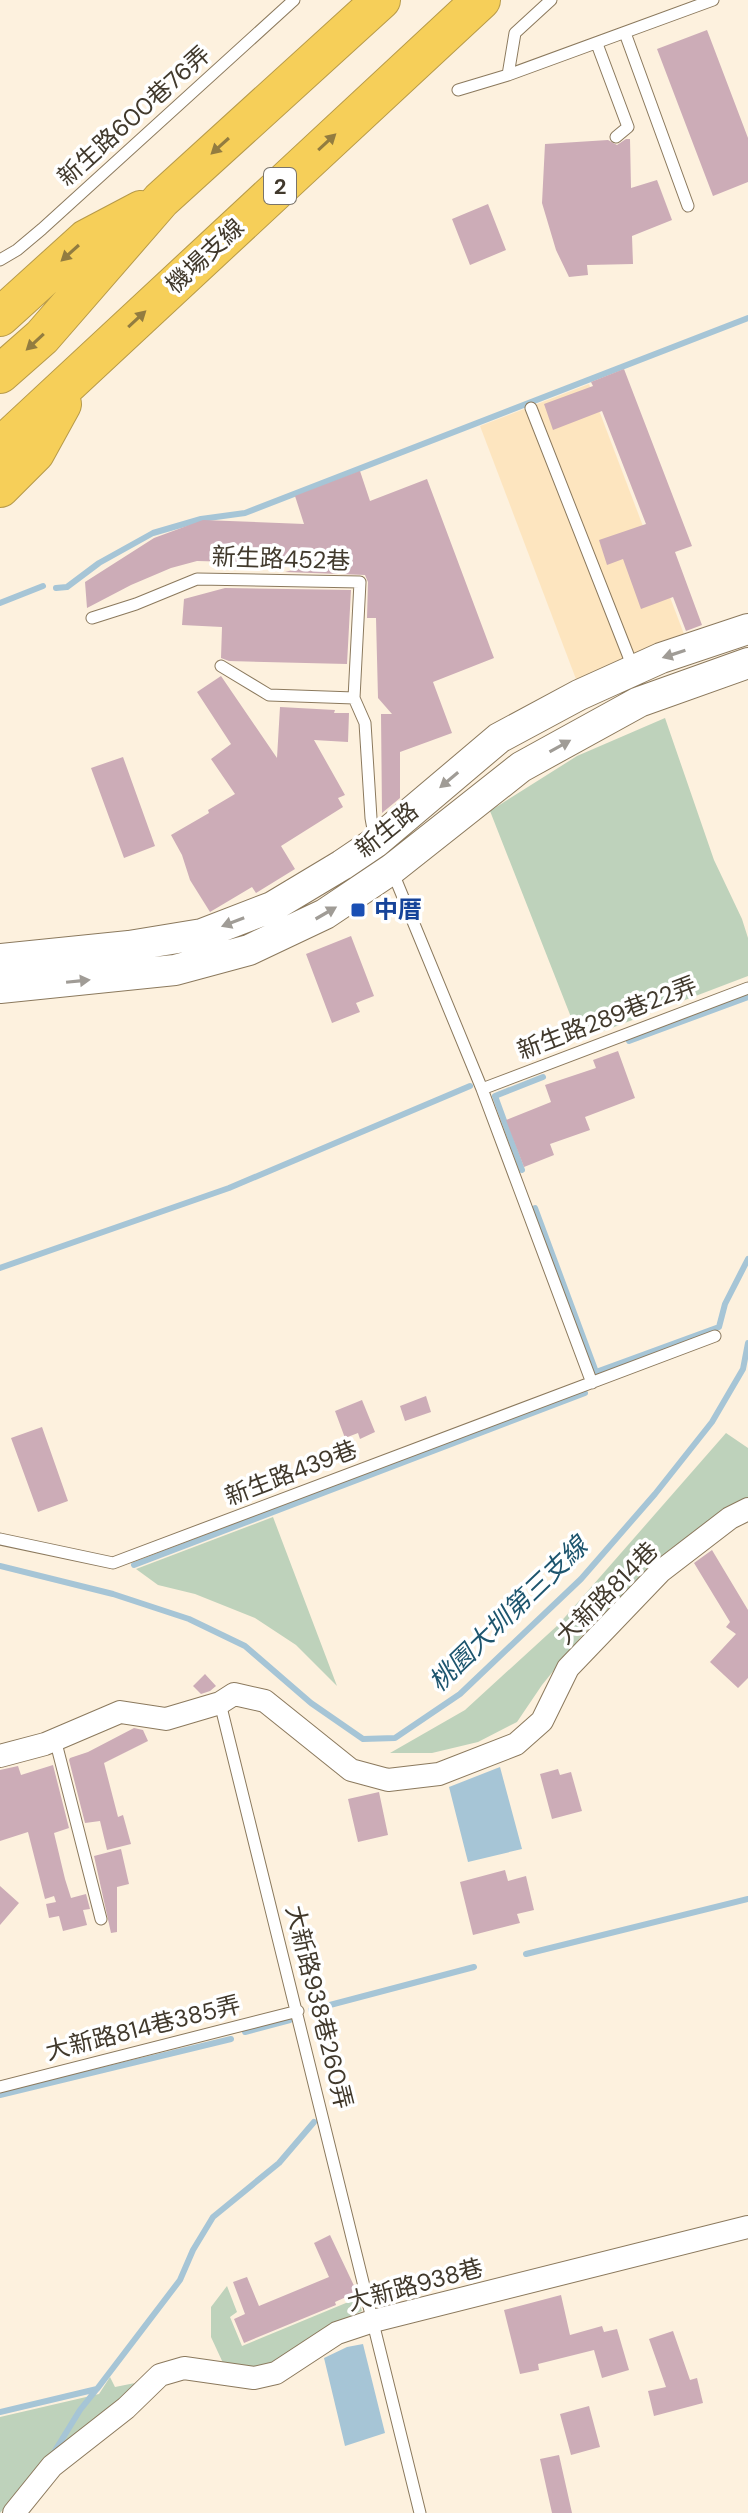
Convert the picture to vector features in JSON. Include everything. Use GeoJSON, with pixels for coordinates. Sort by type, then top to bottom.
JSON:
{"type":"FeatureCollection","features":[{"type":"Feature","properties":{"kind":"highway"},"geometry":{"type":"LineString","coordinates":[[0,374],[42,337],[161,200],[381,0]]}},
{"type":"Feature","properties":{"kind":"highway","name":"機場支線"},"geometry":{"type":"LineString","coordinates":[[0,447],[481,0]]}},
{"type":"Feature","properties":{"kind":"highway"},"geometry":{"type":"LineString","coordinates":[[0,317],[86,239],[161,200]]}},
{"type":"Feature","properties":{"kind":"highway"},"geometry":{"type":"LineString","coordinates":[[0,488],[35,453],[80,372]]}},
{"type":"Feature","properties":{"kind":"main road","name":"新生路"},"geometry":{"type":"LineString","coordinates":[[0,959],[129,946],[202,934],[272,907],[376,842],[499,738],[579,695],[661,658],[748,629]]}},
{"type":"Feature","properties":{"kind":"main road","name":"新生路"},"geometry":{"type":"LineString","coordinates":[[0,988],[175,970],[249,950],[325,914],[392,869],[521,767],[639,702],[748,663]]}},
{"type":"Feature","properties":{"kind":"street","name":"大新路814巷"},"geometry":{"type":"LineString","coordinates":[[0,1756],[55,1739],[120,1712],[166,1719],[220,1703],[234,1694],[265,1701],[351,1770],[388,1780],[439,1774],[516,1744],[542,1721],[568,1668],[661,1571],[730,1518],[748,1509]]}},
{"type":"Feature","properties":{"kind":"street","name":"大新路938巷"},"geometry":{"type":"LineString","coordinates":[[14,2513],[52,2466],[126,2408],[160,2375],[184,2368],[254,2378],[276,2373],[337,2333],[373,2321],[748,2227]]}},
{"type":"Feature","properties":{"kind":"lane","name":"新生路600巷76弄"},"geometry":{"type":"LineString","coordinates":[[0,260],[42,229],[294,0]]}},
{"type":"Feature","properties":{"kind":"lane"},"geometry":{"type":"LineString","coordinates":[[508,75],[515,33],[551,0]]}},
{"type":"Feature","properties":{"kind":"lane"},"geometry":{"type":"LineString","coordinates":[[458,90],[597,44],[713,0]]}},
{"type":"Feature","properties":{"kind":"lane"},"geometry":{"type":"LineString","coordinates":[[625,33],[688,206]]}},
{"type":"Feature","properties":{"kind":"lane"},"geometry":{"type":"LineString","coordinates":[[597,44],[628,127],[616,137]]}},
{"type":"Feature","properties":{"kind":"lane"},"geometry":{"type":"LineString","coordinates":[[531,408],[634,670]]}},
{"type":"Feature","properties":{"kind":"lane","name":"新生路452巷"},"geometry":{"type":"LineString","coordinates":[[92,618],[197,579],[360,582],[354,698],[365,723],[371,818],[376,842]]}},
{"type":"Feature","properties":{"kind":"lane"},"geometry":{"type":"LineString","coordinates":[[221,666],[269,695],[354,698]]}},
{"type":"Feature","properties":{"kind":"lane"},"geometry":{"type":"LineString","coordinates":[[376,842],[392,869],[482,1089],[592,1383]]}},
{"type":"Feature","properties":{"kind":"lane","name":"新生路289巷22弄"},"geometry":{"type":"LineString","coordinates":[[482,1089],[748,988]]}},
{"type":"Feature","properties":{"kind":"lane","name":"新生路439巷"},"geometry":{"type":"LineString","coordinates":[[0,1539],[113,1563],[715,1336]]}},
{"type":"Feature","properties":{"kind":"lane","name":"大新路938巷260弄"},"geometry":{"type":"LineString","coordinates":[[220,1703],[420,2513]]}},
{"type":"Feature","properties":{"kind":"lane"},"geometry":{"type":"LineString","coordinates":[[55,1739],[101,1919]]}},
{"type":"Feature","properties":{"kind":"lane","name":"大新路814巷385弄"},"geometry":{"type":"LineString","coordinates":[[0,2087],[298,2011]]}},
{"type":"Feature","properties":{"kind":"shaded area"},"geometry":{"type":"Polygon","coordinates":[[[589,384],[687,642],[579,687],[480,426],[589,384]]]}},
{"type":"Feature","properties":{"kind":"green space"},"geometry":{"type":"Polygon","coordinates":[[[665,718],[714,860],[742,919],[748,938],[748,976],[580,1040],[490,811],[577,756],[665,718]]]}},
{"type":"Feature","properties":{"kind":"green space"},"geometry":{"type":"Polygon","coordinates":[[[726,1433],[748,1448],[748,1499],[670,1549],[584,1633],[517,1722],[478,1742],[432,1753],[390,1753],[465,1710],[558,1625],[726,1433]]]}},
{"type":"Feature","properties":{"kind":"green space"},"geometry":{"type":"Polygon","coordinates":[[[273,1517],[337,1686],[296,1645],[255,1618],[195,1594],[158,1585],[136,1569],[273,1517]]]}},
{"type":"Feature","properties":{"kind":"green space"},"geometry":{"type":"Polygon","coordinates":[[[227,2286],[237,2312],[230,2317],[242,2346],[358,2298],[362,2311],[321,2330],[281,2358],[259,2369],[223,2363],[211,2337],[211,2307],[227,2286]]]}},
{"type":"Feature","properties":{"kind":"green space"},"geometry":{"type":"Polygon","coordinates":[[[110,2377],[115,2387],[135,2383],[87,2428],[54,2448],[0,2513],[0,2417],[99,2394],[110,2377]]]}},
{"type":"Feature","properties":{"kind":"water"},"geometry":{"type":"Polygon","coordinates":[[[500,1767],[522,1849],[468,1862],[449,1787],[500,1767]]]}},
{"type":"Feature","properties":{"kind":"water"},"geometry":{"type":"Polygon","coordinates":[[[363,2344],[385,2433],[345,2446],[324,2358],[347,2347],[363,2344]]]}},
{"type":"Feature","properties":{"kind":"building"},"geometry":{"type":"Polygon","coordinates":[[[707,30],[748,138],[748,182],[713,196],[657,49],[707,30]]]}},
{"type":"Feature","properties":{"kind":"building"},"geometry":{"type":"Polygon","coordinates":[[[630,139],[631,188],[657,180],[672,220],[632,236],[633,264],[587,265],[588,275],[569,277],[556,250],[542,203],[545,144],[608,140],[617,145],[630,139]]]}},
{"type":"Feature","properties":{"kind":"building"},"geometry":{"type":"Polygon","coordinates":[[[488,204],[506,250],[470,265],[452,219],[488,204]]]}},
{"type":"Feature","properties":{"kind":"building"},"geometry":{"type":"Polygon","coordinates":[[[624,369],[692,546],[675,552],[702,625],[686,631],[673,597],[641,609],[623,559],[607,565],[599,540],[646,524],[602,411],[553,430],[544,404],[593,386],[591,382],[624,369]]]}},
{"type":"Feature","properties":{"kind":"building"},"geometry":{"type":"Polygon","coordinates":[[[360,471],[370,501],[427,479],[494,658],[433,682],[452,733],[400,752],[400,798],[382,813],[381,714],[392,714],[378,698],[376,618],[367,618],[368,582],[365,575],[285,572],[316,564],[197,561],[131,585],[87,608],[85,582],[154,538],[203,520],[304,524],[295,496],[360,471]]]}},
{"type":"Feature","properties":{"kind":"building"},"geometry":{"type":"Polygon","coordinates":[[[225,588],[351,590],[347,664],[229,661],[221,658],[222,627],[182,625],[184,599],[225,588]]]}},
{"type":"Feature","properties":{"kind":"building"},"geometry":{"type":"Polygon","coordinates":[[[221,676],[277,758],[280,707],[349,713],[348,742],[314,740],[345,795],[338,798],[343,807],[281,846],[295,869],[256,893],[252,887],[210,912],[190,880],[171,835],[235,794],[211,759],[231,744],[197,692],[221,676]]]}},
{"type":"Feature","properties":{"kind":"building"},"geometry":{"type":"Polygon","coordinates":[[[123,757],[155,846],[124,858],[91,768],[123,757]]]}},
{"type":"Feature","properties":{"kind":"building"},"geometry":{"type":"Polygon","coordinates":[[[351,936],[374,996],[356,1003],[360,1012],[332,1023],[306,954],[351,936]]]}},
{"type":"Feature","properties":{"kind":"building"},"geometry":{"type":"Polygon","coordinates":[[[618,1051],[635,1098],[585,1117],[590,1130],[550,1144],[554,1155],[524,1167],[506,1120],[551,1102],[545,1085],[596,1068],[593,1060],[618,1051]]]}},
{"type":"Feature","properties":{"kind":"building"},"geometry":{"type":"Polygon","coordinates":[[[426,1396],[431,1412],[405,1421],[400,1406],[426,1396]]]}},
{"type":"Feature","properties":{"kind":"building"},"geometry":{"type":"Polygon","coordinates":[[[362,1400],[375,1432],[360,1439],[358,1433],[345,1438],[335,1411],[362,1400]]]}},
{"type":"Feature","properties":{"kind":"building"},"geometry":{"type":"Polygon","coordinates":[[[42,1427],[68,1501],[38,1512],[11,1438],[42,1427]]]}},
{"type":"Feature","properties":{"kind":"building"},"geometry":{"type":"Polygon","coordinates":[[[712,1550],[748,1610],[748,1678],[738,1688],[710,1662],[736,1634],[726,1627],[730,1622],[694,1563],[712,1550]]]}},
{"type":"Feature","properties":{"kind":"building"},"geometry":{"type":"Polygon","coordinates":[[[205,1674],[216,1686],[201,1694],[193,1686],[205,1674]]]}},
{"type":"Feature","properties":{"kind":"building"},"geometry":{"type":"Polygon","coordinates":[[[134,1728],[143,1730],[148,1741],[104,1763],[118,1817],[123,1815],[131,1844],[107,1850],[100,1821],[85,1823],[69,1760],[134,1728]]]}},
{"type":"Feature","properties":{"kind":"building"},"geometry":{"type":"Polygon","coordinates":[[[53,1765],[69,1828],[54,1833],[65,1879],[71,1898],[86,1894],[90,1909],[83,1910],[87,1925],[63,1931],[59,1916],[49,1918],[46,1904],[56,1902],[54,1896],[45,1899],[28,1832],[0,1841],[0,1770],[18,1766],[21,1775],[53,1765]]]}},
{"type":"Feature","properties":{"kind":"building"},"geometry":{"type":"Polygon","coordinates":[[[558,1769],[560,1775],[571,1772],[582,1811],[552,1819],[540,1774],[558,1769]]]}},
{"type":"Feature","properties":{"kind":"building"},"geometry":{"type":"Polygon","coordinates":[[[379,1792],[388,1835],[358,1842],[348,1799],[379,1792]]]}},
{"type":"Feature","properties":{"kind":"building"},"geometry":{"type":"Polygon","coordinates":[[[121,1849],[129,1884],[117,1887],[117,1932],[111,1933],[94,1856],[121,1849]]]}},
{"type":"Feature","properties":{"kind":"building"},"geometry":{"type":"Polygon","coordinates":[[[505,1870],[508,1881],[526,1876],[534,1910],[517,1914],[520,1923],[473,1935],[460,1882],[505,1870]]]}},
{"type":"Feature","properties":{"kind":"building"},"geometry":{"type":"Polygon","coordinates":[[[0,1886],[19,1903],[0,1925],[0,1886]]]}},
{"type":"Feature","properties":{"kind":"building"},"geometry":{"type":"Polygon","coordinates":[[[330,2235],[357,2292],[335,2302],[336,2305],[244,2343],[234,2319],[245,2314],[233,2282],[247,2277],[259,2306],[329,2277],[314,2243],[330,2235]]]}},
{"type":"Feature","properties":{"kind":"building"},"geometry":{"type":"Polygon","coordinates":[[[561,2295],[570,2335],[602,2326],[604,2332],[617,2329],[629,2370],[602,2378],[594,2350],[538,2364],[539,2370],[520,2374],[504,2310],[561,2295]]]}},
{"type":"Feature","properties":{"kind":"building"},"geometry":{"type":"Polygon","coordinates":[[[673,2331],[690,2380],[697,2378],[703,2403],[654,2416],[648,2391],[666,2387],[649,2339],[673,2331]]]}},
{"type":"Feature","properties":{"kind":"building"},"geometry":{"type":"Polygon","coordinates":[[[589,2406],[600,2447],[571,2455],[560,2414],[589,2406]]]}},
{"type":"Feature","properties":{"kind":"building"},"geometry":{"type":"Polygon","coordinates":[[[559,2455],[572,2513],[552,2513],[540,2459],[559,2455]]]}},
{"type":"Feature","properties":{"kind":"waterway"},"geometry":{"type":"LineString","coordinates":[[56,588],[67,587],[99,563],[153,533],[201,519],[245,513],[748,318]]}},
{"type":"Feature","properties":{"kind":"waterway"},"geometry":{"type":"LineString","coordinates":[[0,603],[43,586]]}},
{"type":"Feature","properties":{"kind":"waterway"},"geometry":{"type":"LineString","coordinates":[[629,1041],[748,997]]}},
{"type":"Feature","properties":{"kind":"waterway"},"geometry":{"type":"LineString","coordinates":[[522,1170],[495,1096],[543,1077]]}},
{"type":"Feature","properties":{"kind":"waterway"},"geometry":{"type":"LineString","coordinates":[[0,1268],[229,1188],[470,1086]]}},
{"type":"Feature","properties":{"kind":"waterway"},"geometry":{"type":"LineString","coordinates":[[535,1208],[596,1372],[719,1327],[725,1304],[748,1259]]}},
{"type":"Feature","properties":{"kind":"waterway","name":"桃園大圳第三支線"},"geometry":{"type":"LineString","coordinates":[[0,1566],[113,1594],[189,1619],[245,1646],[311,1703],[363,1739],[395,1738],[460,1694],[581,1579],[712,1422],[743,1369],[748,1343]]}},
{"type":"Feature","properties":{"kind":"waterway"},"geometry":{"type":"LineString","coordinates":[[134,1565],[585,1393]]}},
{"type":"Feature","properties":{"kind":"waterway"},"geometry":{"type":"LineString","coordinates":[[526,1954],[748,1899]]}},
{"type":"Feature","properties":{"kind":"waterway"},"geometry":{"type":"LineString","coordinates":[[311,2010],[474,1967]]}},
{"type":"Feature","properties":{"kind":"waterway"},"geometry":{"type":"LineString","coordinates":[[245,2032],[290,2020]]}},
{"type":"Feature","properties":{"kind":"waterway"},"geometry":{"type":"LineString","coordinates":[[0,2095],[231,2039]]}},
{"type":"Feature","properties":{"kind":"waterway"},"geometry":{"type":"LineString","coordinates":[[0,2412],[97,2389],[180,2280],[193,2250],[213,2217],[279,2163],[314,2122]]}},
{"type":"Feature","properties":{"kind":"waterway"},"geometry":{"type":"LineString","coordinates":[[53,2454],[96,2390]]}},
{"type":"Feature","properties":{"kind":"place","name":"中厝"},"geometry":{"type":"Point","coordinates":[358,910]}}]}
